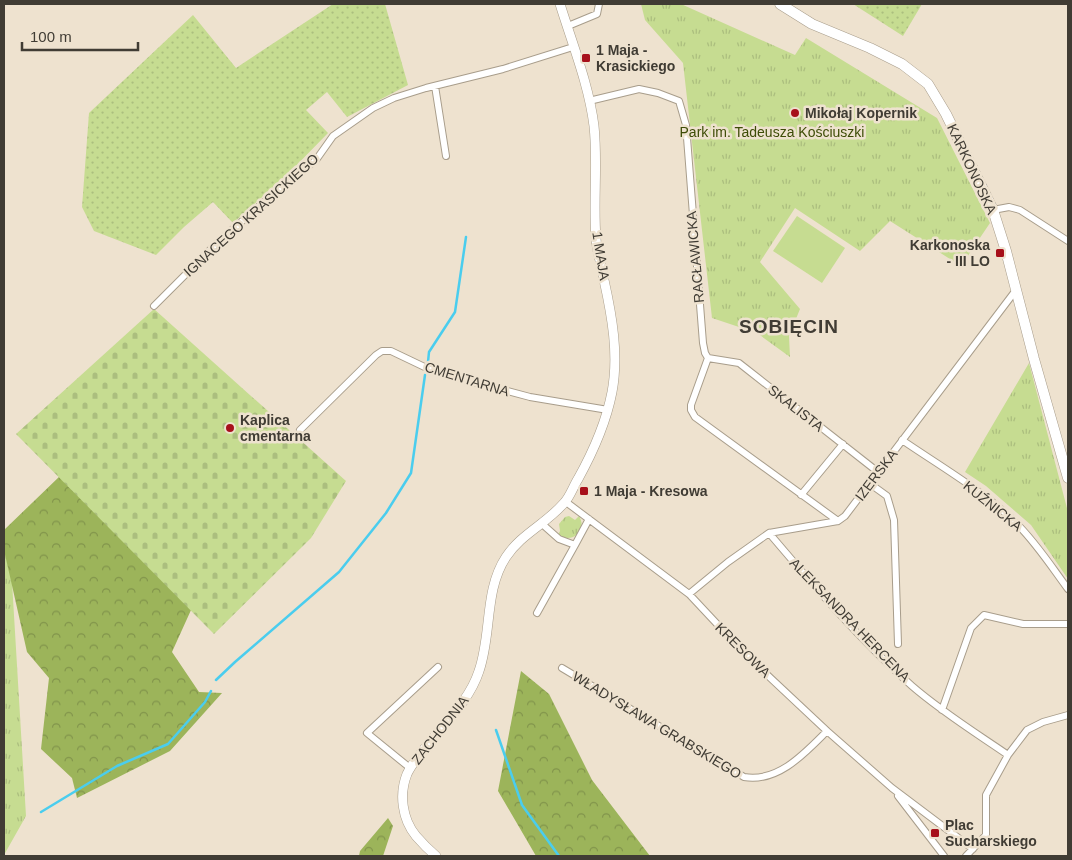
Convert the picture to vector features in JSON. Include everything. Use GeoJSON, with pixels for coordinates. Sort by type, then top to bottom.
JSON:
{"type":"FeatureCollection","features":[{"type":"Feature","properties":{"kind":"main road","name":"KARKONOSKA"},"geometry":{"type":"LineString","coordinates":[[780,4],[812,24],[870,48],[902,64],[928,84],[946,114],[993,210],[1068,478]]}},
{"type":"Feature","properties":{"kind":"street","name":"1 MAJA"},"geometry":{"type":"LineString","coordinates":[[560,4],[568,26],[594,123],[596,152],[596,240],[614,336],[614,381],[608,410],[598,438],[566,502]]}},
{"type":"Feature","properties":{"kind":"street"},"geometry":{"type":"LineString","coordinates":[[568,26],[597,14],[599,4]]}},
{"type":"Feature","properties":{"kind":"street","name":"IGNACEGO KRASICKIEGO"},"geometry":{"type":"LineString","coordinates":[[154,306],[218,242],[316,160],[333,136],[373,108],[394,98],[503,69],[573,47]]}},
{"type":"Feature","properties":{"kind":"street"},"geometry":{"type":"LineString","coordinates":[[435,86],[446,156]]}},
{"type":"Feature","properties":{"kind":"street","name":"RACŁAWICKA"},"geometry":{"type":"LineString","coordinates":[[589,101],[640,89],[679,101],[686,125],[703,343],[708,358]]}},
{"type":"Feature","properties":{"kind":"street"},"geometry":{"type":"LineString","coordinates":[[993,210],[1009,207],[1020,210],[1068,241]]}},
{"type":"Feature","properties":{"kind":"street","name":"IZERSKA"},"geometry":{"type":"LineString","coordinates":[[838,521],[845,516],[1017,291]]}},
{"type":"Feature","properties":{"kind":"street","name":"CMENTARNA"},"geometry":{"type":"LineString","coordinates":[[300,430],[382,351],[391,351],[436,372],[530,397],[608,410]]}},
{"type":"Feature","properties":{"kind":"street"},"geometry":{"type":"LineString","coordinates":[[708,358],[691,405],[691,410],[695,417],[838,521]]}},
{"type":"Feature","properties":{"kind":"street","name":"SKALISTA"},"geometry":{"type":"LineString","coordinates":[[708,358],[739,364],[878,472]]}},
{"type":"Feature","properties":{"kind":"street","name":"KUŹNICKA"},"geometry":{"type":"LineString","coordinates":[[902,440],[978,492],[1014,521],[1027,534],[1068,589]]}},
{"type":"Feature","properties":{"kind":"street"},"geometry":{"type":"LineString","coordinates":[[801,495],[843,444]]}},
{"type":"Feature","properties":{"kind":"street"},"geometry":{"type":"LineString","coordinates":[[869,483],[887,496],[894,520],[898,644]]}},
{"type":"Feature","properties":{"kind":"street","name":"KRESOWA"},"geometry":{"type":"LineString","coordinates":[[566,502],[689,594],[747,656],[826,731],[892,788]]}},
{"type":"Feature","properties":{"kind":"street","name":"ZACHODNIA"},"geometry":{"type":"LineString","coordinates":[[436,856],[415,835],[404,812],[402,800],[404,784],[410,768],[460,706],[475,683],[480,669],[489,607],[498,573],[504,559],[515,545],[566,502]]}},
{"type":"Feature","properties":{"kind":"street"},"geometry":{"type":"LineString","coordinates":[[537,613],[589,519]]}},
{"type":"Feature","properties":{"kind":"street"},"geometry":{"type":"LineString","coordinates":[[689,594],[728,562],[769,533],[838,521]]}},
{"type":"Feature","properties":{"kind":"street"},"geometry":{"type":"LineString","coordinates":[[541,523],[559,538],[574,545]]}},
{"type":"Feature","properties":{"kind":"street","name":"ALEKSANDRA HERCENA"},"geometry":{"type":"LineString","coordinates":[[769,533],[814,586],[912,686],[942,710],[1008,755]]}},
{"type":"Feature","properties":{"kind":"street"},"geometry":{"type":"LineString","coordinates":[[942,710],[971,628],[984,615],[1023,624],[1068,624]]}},
{"type":"Feature","properties":{"kind":"street"},"geometry":{"type":"LineString","coordinates":[[410,768],[367,733],[438,666]]}},
{"type":"Feature","properties":{"kind":"street","name":"WŁADYSŁAWA GRABSKIEGO"},"geometry":{"type":"LineString","coordinates":[[562,668],[736,774],[744,777],[763,777],[784,768],[802,756],[826,731]]}},
{"type":"Feature","properties":{"kind":"street"},"geometry":{"type":"LineString","coordinates":[[966,856],[986,835],[986,795],[1008,755],[1027,730],[1043,722],[1068,715]]}},
{"type":"Feature","properties":{"kind":"street"},"geometry":{"type":"LineString","coordinates":[[892,788],[973,850]]}},
{"type":"Feature","properties":{"kind":"street"},"geometry":{"type":"LineString","coordinates":[[892,788],[944,856]]}},
{"type":"Feature","properties":{"kind":"green space"},"geometry":{"type":"Polygon","coordinates":[[[333,4],[385,4],[408,85],[347,117],[327,92],[306,110],[328,133],[288,174],[233,223],[213,202],[156,255],[94,231],[82,207],[89,113],[193,15],[236,68],[333,4]]]}},
{"type":"Feature","properties":{"kind":"green space","name":"Park im. Tadeusza Kościuszki"},"geometry":{"type":"Polygon","coordinates":[[[641,4],[681,4],[795,55],[806,38],[937,118],[990,223],[961,266],[890,221],[860,251],[795,208],[760,262],[800,309],[789,336],[790,357],[757,333],[712,318],[683,63],[645,20],[641,4]]]}},
{"type":"Feature","properties":{"kind":"green space"},"geometry":{"type":"Polygon","coordinates":[[[853,4],[922,4],[903,36],[853,4]]]}},
{"type":"Feature","properties":{"kind":"green space"},"geometry":{"type":"Polygon","coordinates":[[[797,216],[845,248],[822,283],[773,251],[797,216]]]}},
{"type":"Feature","properties":{"kind":"green space"},"geometry":{"type":"Polygon","coordinates":[[[154,309],[346,481],[311,538],[214,634],[16,434],[154,309]]]}},
{"type":"Feature","properties":{"kind":"green space"},"geometry":{"type":"Polygon","coordinates":[[[1029,363],[1068,512],[1068,579],[1031,525],[986,486],[965,472],[1029,363]]]}},
{"type":"Feature","properties":{"kind":"green space"},"geometry":{"type":"Polygon","coordinates":[[[60,476],[196,599],[172,652],[199,692],[222,693],[170,751],[77,798],[72,778],[41,749],[49,678],[27,652],[4,550],[4,530],[60,476]]]}},
{"type":"Feature","properties":{"kind":"green space"},"geometry":{"type":"Polygon","coordinates":[[[569,516],[575,520],[579,516],[581,527],[577,534],[568,538],[558,535],[560,531],[559,524],[565,517],[569,516]]]}},
{"type":"Feature","properties":{"kind":"green space"},"geometry":{"type":"Polygon","coordinates":[[[4,549],[11,565],[26,816],[4,855],[4,549]]]}},
{"type":"Feature","properties":{"kind":"green space"},"geometry":{"type":"Polygon","coordinates":[[[521,671],[549,694],[592,780],[650,856],[536,856],[498,791],[521,671]]]}},
{"type":"Feature","properties":{"kind":"green space"},"geometry":{"type":"Polygon","coordinates":[[[388,818],[393,826],[383,856],[359,856],[360,851],[388,818]]]}},
{"type":"Feature","properties":{"kind":"waterway"},"geometry":{"type":"LineString","coordinates":[[428,362],[429,352],[455,312],[466,237]]}},
{"type":"Feature","properties":{"kind":"waterway"},"geometry":{"type":"LineString","coordinates":[[216,680],[339,572],[386,513],[411,473],[425,375]]}},
{"type":"Feature","properties":{"kind":"waterway"},"geometry":{"type":"LineString","coordinates":[[41,812],[117,766],[168,744],[205,702],[211,691]]}},
{"type":"Feature","properties":{"kind":"waterway"},"geometry":{"type":"LineString","coordinates":[[496,730],[522,805],[559,856]]}},
{"type":"Feature","properties":{"kind":"place","name":"1 Maja - Krasickiego"},"geometry":{"type":"Point","coordinates":[586,58]}},
{"type":"Feature","properties":{"kind":"place","name":"Mikołaj Kopernik"},"geometry":{"type":"Point","coordinates":[795,113]}},
{"type":"Feature","properties":{"kind":"place","name":"Karkonoska - III LO"},"geometry":{"type":"Point","coordinates":[1000,253]}},
{"type":"Feature","properties":{"kind":"place","name":"Kaplica cmentarna"},"geometry":{"type":"Point","coordinates":[230,428]}},
{"type":"Feature","properties":{"kind":"place","name":"1 Maja - Kresowa"},"geometry":{"type":"Point","coordinates":[584,491]}},
{"type":"Feature","properties":{"kind":"place","name":"Plac Sucharskiego"},"geometry":{"type":"Point","coordinates":[935,833]}},
{"type":"Feature","properties":{"kind":"district","name":"SOBIĘCIN"},"geometry":{"type":"Point","coordinates":[789,326]}}]}
